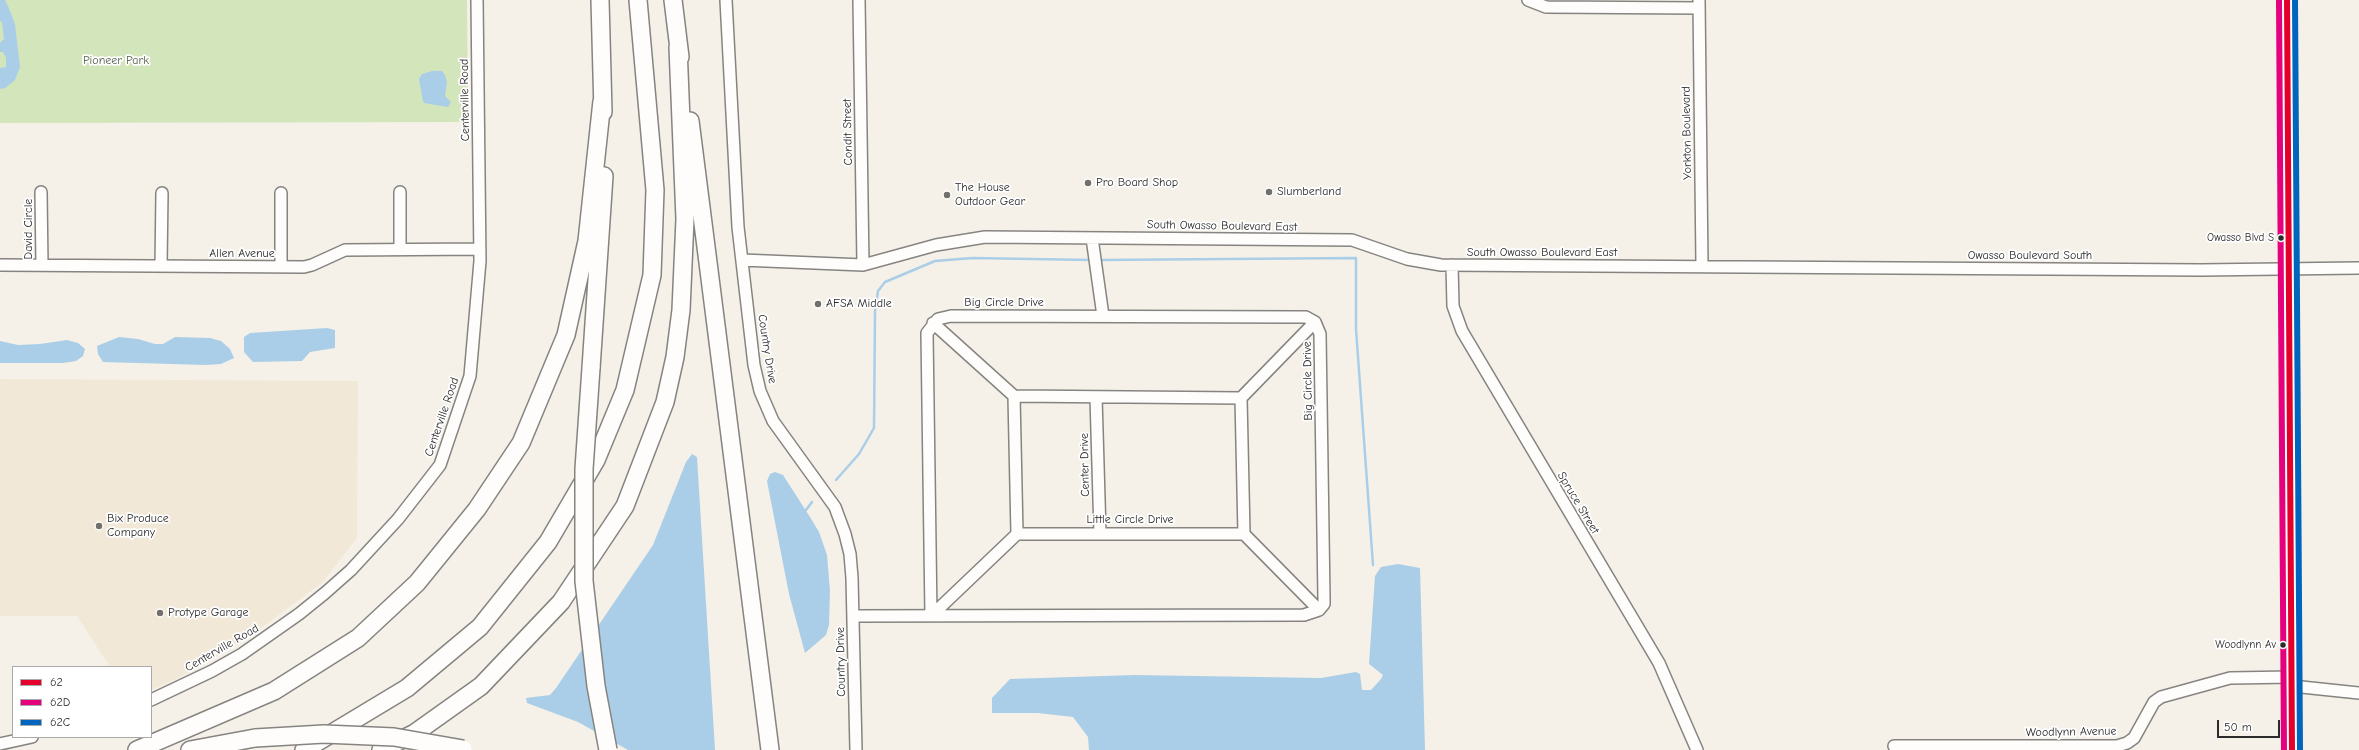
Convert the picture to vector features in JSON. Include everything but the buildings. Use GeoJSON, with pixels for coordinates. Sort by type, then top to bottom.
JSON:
{"type":"FeatureCollection","features":[{"type":"Feature","properties":{"kind":"highway"},"geometry":{"type":"LineString","coordinates":[[600,0],[602,101],[605,148],[604,195],[584,484],[584,581],[596,686],[608,750]]}},
{"type":"Feature","properties":{"kind":"highway"},"geometry":{"type":"LineString","coordinates":[[304,750],[407,688],[480,628],[548,542],[596,460],[625,390],[652,275],[655,190],[638,0]]}},
{"type":"Feature","properties":{"kind":"highway"},"geometry":{"type":"LineString","coordinates":[[673,0],[678,46],[695,152],[770,750]]}},
{"type":"Feature","properties":{"kind":"highway"},"geometry":{"type":"LineString","coordinates":[[381,750],[415,733],[481,686],[561,602],[625,506],[665,402],[675,357],[681,310],[685,219],[678,46]]}},
{"type":"Feature","properties":{"kind":"highway"},"geometry":{"type":"LineString","coordinates":[[137,750],[274,691],[358,638],[417,583],[477,509],[521,443],[566,335],[587,242],[602,101]]}},
{"type":"Feature","properties":{"kind":"highway"},"geometry":{"type":"LineString","coordinates":[[190,750],[255,738],[324,734],[394,737],[465,749]]}},
{"type":"Feature","properties":{"kind":"main road"},"geometry":{"type":"LineString","coordinates":[[2287,0],[2292,750]]}},
{"type":"Feature","properties":{"kind":"street","name":"Centerville Road"},"geometry":{"type":"LineString","coordinates":[[152,700],[181,687],[242,654],[299,614],[351,570],[398,519],[420,493],[440,465],[470,376],[480,250],[477,0]]}},
{"type":"Feature","properties":{"kind":"street","name":"Country Drive"},"geometry":{"type":"LineString","coordinates":[[726,0],[738,228],[754,365],[760,391],[773,421],[835,507],[850,554],[856,750]]}},
{"type":"Feature","properties":{"kind":"street","name":"Condit Street"},"geometry":{"type":"LineString","coordinates":[[859,0],[863,264]]}},
{"type":"Feature","properties":{"kind":"street"},"geometry":{"type":"LineString","coordinates":[[1528,0],[1546,7],[1699,4]]}},
{"type":"Feature","properties":{"kind":"street","name":"Yorkton Boulevard"},"geometry":{"type":"LineString","coordinates":[[1699,4],[1702,266]]}},
{"type":"Feature","properties":{"kind":"street","name":"David Circle"},"geometry":{"type":"LineString","coordinates":[[42,192],[42,265]]}},
{"type":"Feature","properties":{"kind":"street"},"geometry":{"type":"LineString","coordinates":[[280,267],[281,192]]}},
{"type":"Feature","properties":{"kind":"street"},"geometry":{"type":"LineString","coordinates":[[400,192],[400,249]]}},
{"type":"Feature","properties":{"kind":"street"},"geometry":{"type":"LineString","coordinates":[[161,266],[162,193]]}},
{"type":"Feature","properties":{"kind":"street","name":"South Owasso Boulevard East"},"geometry":{"type":"LineString","coordinates":[[742,260],[863,264],[936,245],[985,237],[1352,240],[1422,263],[1452,265],[1702,266]]}},
{"type":"Feature","properties":{"kind":"street"},"geometry":{"type":"LineString","coordinates":[[1092,238],[1103,316]]}},
{"type":"Feature","properties":{"kind":"street","name":"Allen Avenue"},"geometry":{"type":"LineString","coordinates":[[0,265],[312,266],[345,250],[480,250]]}},
{"type":"Feature","properties":{"kind":"street","name":"Spruce Street"},"geometry":{"type":"LineString","coordinates":[[1452,265],[1453,306],[1462,331],[1658,663],[1697,750]]}},
{"type":"Feature","properties":{"kind":"street","name":"Owasso Boulevard South"},"geometry":{"type":"LineString","coordinates":[[1702,266],[2288,270],[2359,268]]}},
{"type":"Feature","properties":{"kind":"street","name":"Big Circle Drive"},"geometry":{"type":"LineString","coordinates":[[933,323],[944,316],[1306,317],[1315,322],[1320,334],[1324,583],[1324,604],[1319,610]]}},
{"type":"Feature","properties":{"kind":"street"},"geometry":{"type":"LineString","coordinates":[[853,616],[1304,615],[1319,610],[1244,534],[1241,398],[1315,322]]}},
{"type":"Feature","properties":{"kind":"street"},"geometry":{"type":"LineString","coordinates":[[931,616],[927,333],[933,323],[1014,396],[1241,398]]}},
{"type":"Feature","properties":{"kind":"street"},"geometry":{"type":"LineString","coordinates":[[931,616],[1017,534],[1014,396]]}},
{"type":"Feature","properties":{"kind":"street","name":"Center Drive"},"geometry":{"type":"LineString","coordinates":[[1096,397],[1100,533]]}},
{"type":"Feature","properties":{"kind":"street","name":"Little Circle Drive"},"geometry":{"type":"LineString","coordinates":[[1017,534],[1244,534]]}},
{"type":"Feature","properties":{"kind":"street","name":"Woodlynn Avenue"},"geometry":{"type":"LineString","coordinates":[[1894,746],[2117,746],[2127,743],[2134,738],[2154,702],[2161,697],[2230,678],[2292,682],[2359,693]]}},
{"type":"Feature","properties":{"kind":"street"},"geometry":{"type":"LineString","coordinates":[[0,744],[27,738]]}},
{"type":"Feature","properties":{"kind":"shaded area"},"geometry":{"type":"Polygon","coordinates":[[[0,379],[358,381],[357,538],[322,583],[245,640],[178,678],[152,690],[152,666],[109,666],[77,616],[0,616],[0,379]]]}},
{"type":"Feature","properties":{"kind":"green space","name":"Pioneer Park"},"geometry":{"type":"Polygon","coordinates":[[[0,0],[467,0],[468,122],[0,123],[0,0]]]}},
{"type":"Feature","properties":{"kind":"water"},"geometry":{"type":"Polygon","coordinates":[[[0,0],[5,0],[15,24],[20,67],[15,80],[5,88],[0,89],[0,68],[6,67],[6,58],[3,52],[0,52],[0,43],[4,39],[2,22],[0,21],[0,0]]]}},
{"type":"Feature","properties":{"kind":"water"},"geometry":{"type":"Polygon","coordinates":[[[432,71],[442,71],[445,75],[447,82],[445,96],[451,102],[448,107],[424,103],[423,101],[419,79],[422,74],[432,71]]]}},
{"type":"Feature","properties":{"kind":"water"},"geometry":{"type":"Polygon","coordinates":[[[327,328],[335,330],[335,348],[310,352],[302,361],[253,362],[244,352],[244,337],[250,333],[327,328]]]}},
{"type":"Feature","properties":{"kind":"water"},"geometry":{"type":"Polygon","coordinates":[[[119,337],[138,339],[155,344],[163,344],[175,337],[210,338],[221,341],[230,349],[234,358],[221,364],[206,365],[103,362],[98,354],[97,346],[119,337]]]}},
{"type":"Feature","properties":{"kind":"water"},"geometry":{"type":"Polygon","coordinates":[[[67,340],[78,343],[85,349],[83,356],[76,361],[63,363],[0,363],[0,341],[18,345],[40,344],[67,340]]]}},
{"type":"Feature","properties":{"kind":"water"},"geometry":{"type":"Polygon","coordinates":[[[692,454],[697,457],[715,750],[628,750],[578,722],[527,703],[526,698],[550,695],[556,688],[653,545],[686,462],[692,454]]]}},
{"type":"Feature","properties":{"kind":"water"},"geometry":{"type":"Polygon","coordinates":[[[775,472],[783,475],[810,517],[819,532],[827,555],[830,591],[829,625],[826,635],[805,653],[789,594],[767,481],[770,474],[775,472]]]}},
{"type":"Feature","properties":{"kind":"water"},"geometry":{"type":"Polygon","coordinates":[[[1398,564],[1420,568],[1425,750],[1089,750],[1088,737],[1073,717],[1038,713],[992,713],[992,698],[1010,679],[1134,675],[1321,678],[1356,672],[1360,674],[1362,690],[1371,690],[1383,675],[1369,664],[1375,576],[1381,567],[1398,564]]]}},
{"type":"Feature","properties":{"kind":"waterway"},"geometry":{"type":"LineString","coordinates":[[836,480],[859,454],[874,428],[875,311],[878,291],[885,282],[935,261],[972,258],[1091,260]]}},
{"type":"Feature","properties":{"kind":"waterway"},"geometry":{"type":"LineString","coordinates":[[1098,260],[1356,258],[1356,329],[1373,565]]}},
{"type":"Feature","properties":{"kind":"waterway"},"geometry":{"type":"LineString","coordinates":[[806,510],[812,502]]}},
{"type":"Feature","properties":{"kind":"transit line","name":"62D"},"geometry":{"type":"LineString","coordinates":[[2279,0],[2284,750]]}},
{"type":"Feature","properties":{"kind":"transit line","name":"62"},"geometry":{"type":"LineString","coordinates":[[2287,0],[2292,750]]}},
{"type":"Feature","properties":{"kind":"transit line","name":"62C"},"geometry":{"type":"LineString","coordinates":[[2295,0],[2300,750]]}},
{"type":"Feature","properties":{"kind":"place","name":"Pro Board Shop"},"geometry":{"type":"Point","coordinates":[1088,183]}},
{"type":"Feature","properties":{"kind":"place","name":"Slumberland"},"geometry":{"type":"Point","coordinates":[1269,192]}},
{"type":"Feature","properties":{"kind":"place","name":"The House Outdoor Gear"},"geometry":{"type":"Point","coordinates":[947,195]}},
{"type":"Feature","properties":{"kind":"place","name":"Owasso Blvd S"},"geometry":{"type":"Point","coordinates":[2281,238]}},
{"type":"Feature","properties":{"kind":"place","name":"AFSA Middle"},"geometry":{"type":"Point","coordinates":[818,304]}},
{"type":"Feature","properties":{"kind":"place","name":"Bix Produce Company"},"geometry":{"type":"Point","coordinates":[99,526]}},
{"type":"Feature","properties":{"kind":"place","name":"Protype Garage"},"geometry":{"type":"Point","coordinates":[160,613]}},
{"type":"Feature","properties":{"kind":"place","name":"Woodlynn Av"},"geometry":{"type":"Point","coordinates":[2283,645]}}]}
